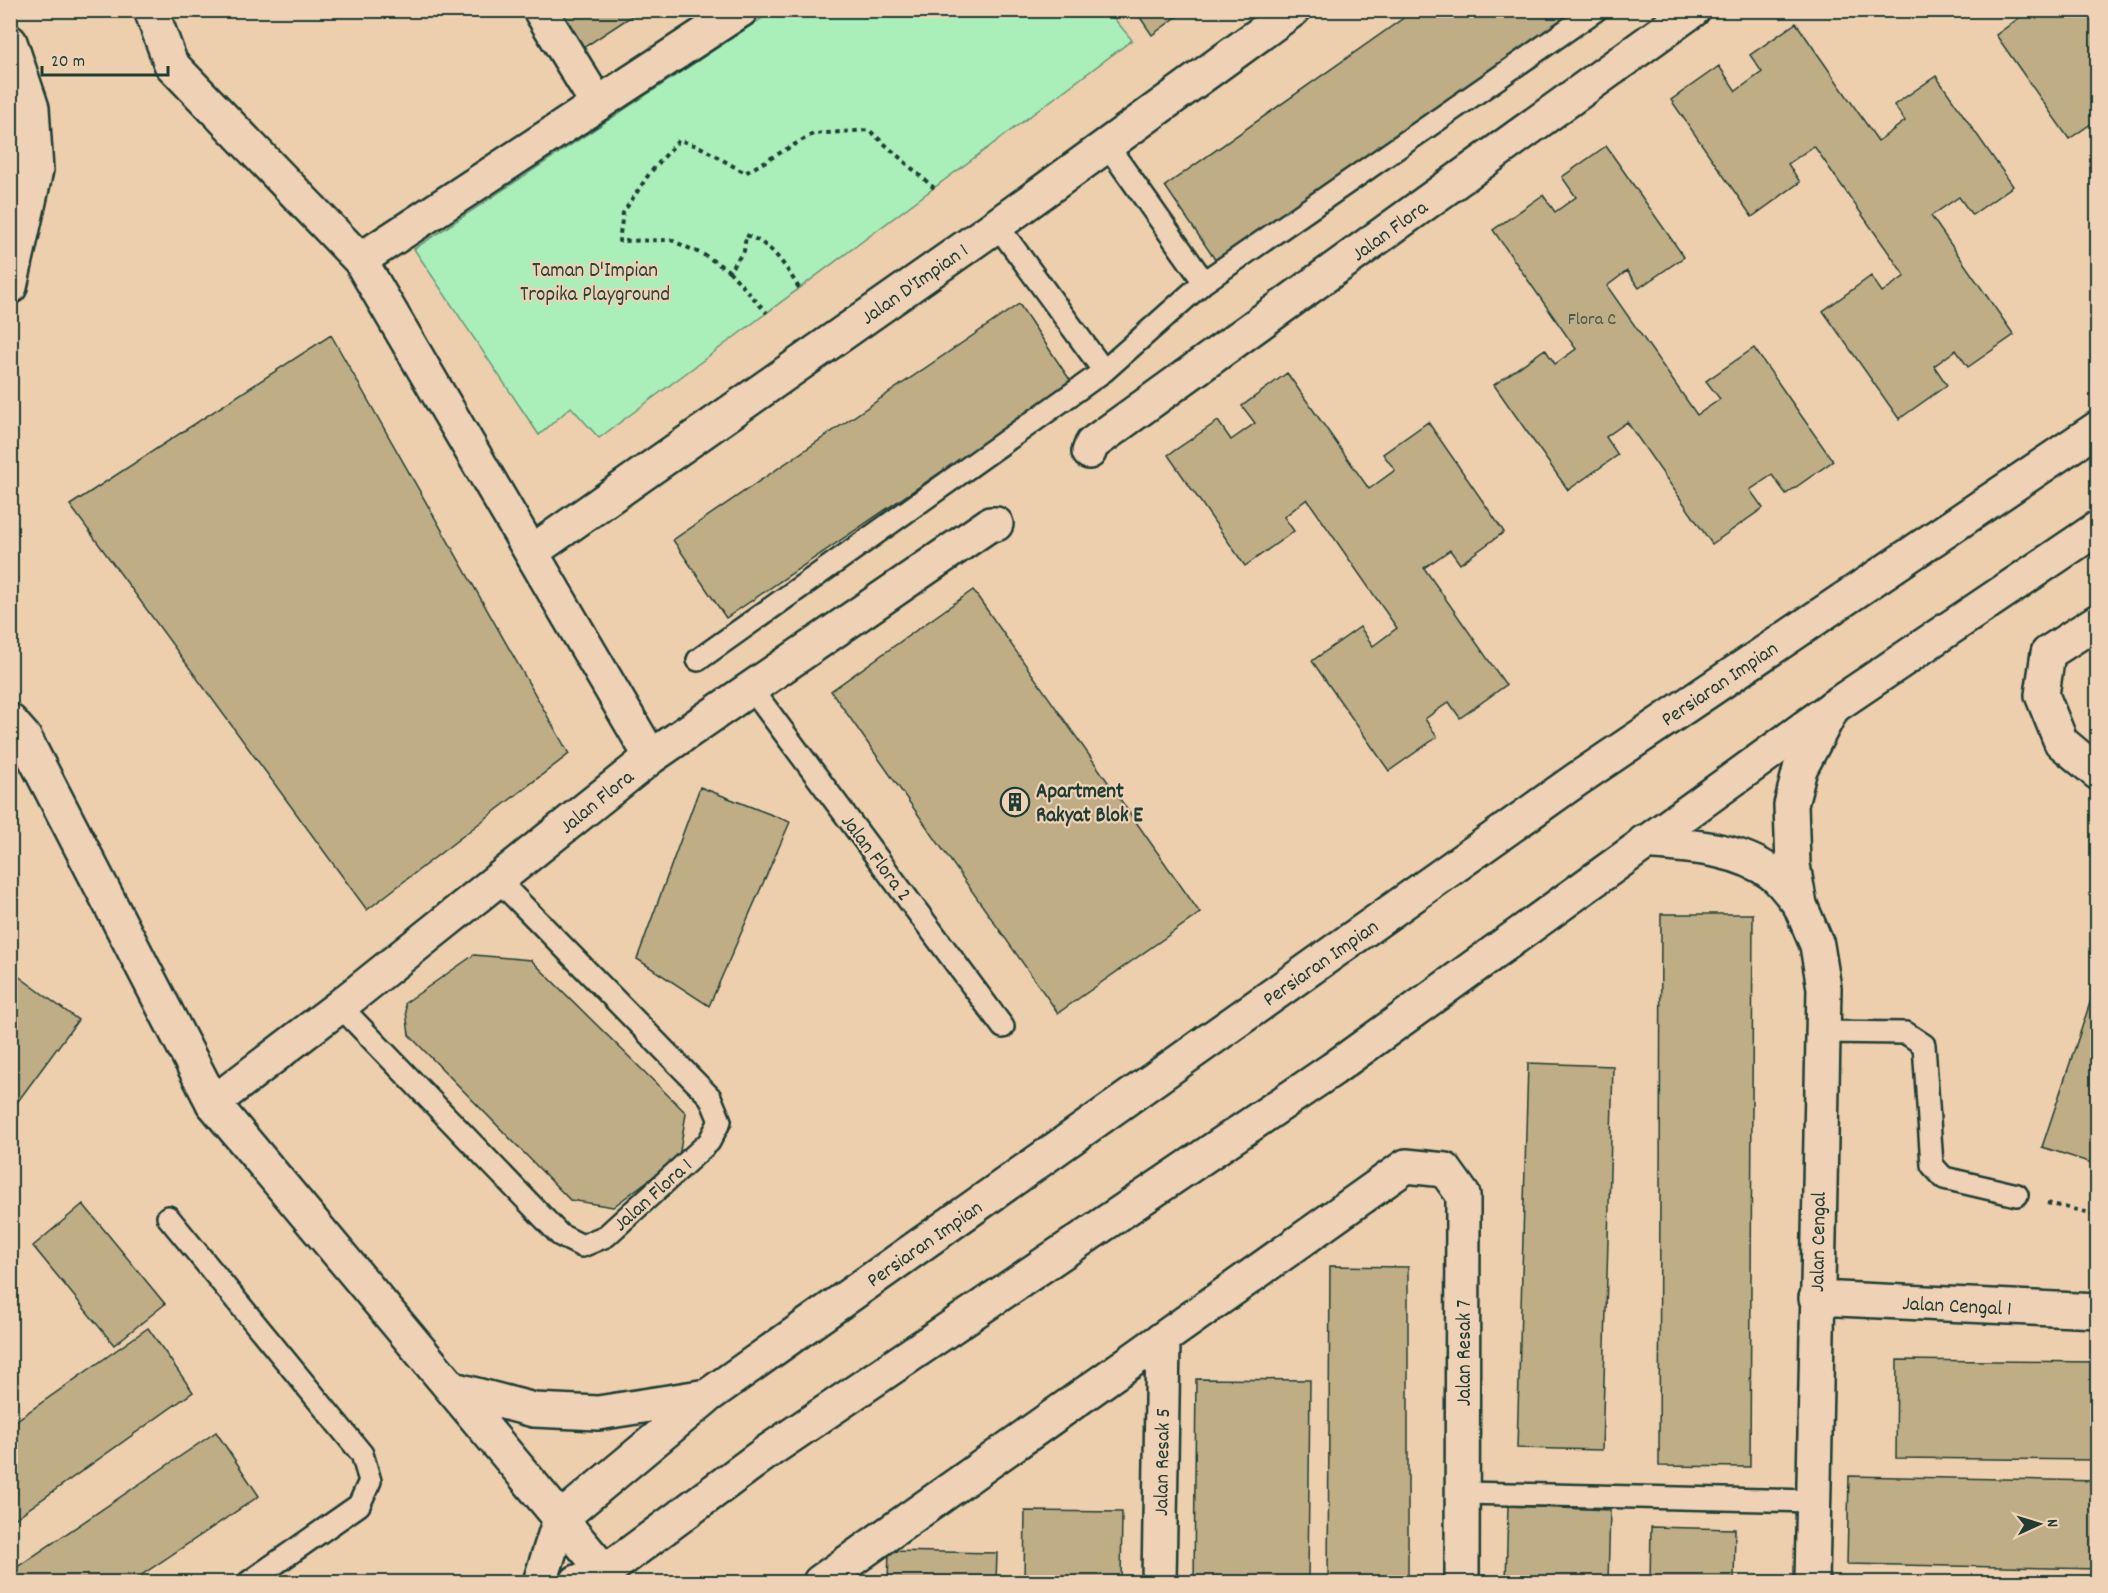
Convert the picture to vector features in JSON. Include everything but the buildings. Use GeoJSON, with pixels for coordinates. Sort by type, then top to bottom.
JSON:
{"type":"FeatureCollection","features":[{"type":"Feature","properties":{"kind":"street"},"geometry":{"type":"LineString","coordinates":[[151,10],[171,63],[360,260],[651,757]]}},
{"type":"Feature","properties":{"kind":"street"},"geometry":{"type":"LineString","coordinates":[[540,10],[597,103]]}},
{"type":"Feature","properties":{"kind":"street"},"geometry":{"type":"LineString","coordinates":[[360,260],[741,10]]}},
{"type":"Feature","properties":{"kind":"street","name":"Jalan D'Impian 1"},"geometry":{"type":"LineString","coordinates":[[532,551],[997,225],[1293,10]]}},
{"type":"Feature","properties":{"kind":"street","name":"Jalan Flora"},"geometry":{"type":"LineString","coordinates":[[1089,452],[1092,444],[1101,437],[1693,10]]}},
{"type":"Feature","properties":{"kind":"street"},"geometry":{"type":"LineString","coordinates":[[10,42],[32,108],[23,163],[10,287]]}},
{"type":"Feature","properties":{"kind":"street","name":"Persiaran Impian"},"geometry":{"type":"LineString","coordinates":[[561,1519],[709,1395],[1576,780],[2097,428]]}},
{"type":"Feature","properties":{"kind":"street","name":"Jalan Flora"},"geometry":{"type":"LineString","coordinates":[[213,1103],[340,1006],[651,757],[990,525],[996,524]]}},
{"type":"Feature","properties":{"kind":"street"},"geometry":{"type":"LineString","coordinates":[[10,720],[24,737],[213,1103],[561,1519],[591,1577],[767,1452],[1333,1069],[1833,707],[2097,528]]}},
{"type":"Feature","properties":{"kind":"street"},"geometry":{"type":"LineString","coordinates":[[2097,621],[2048,653],[2042,695],[2061,742],[2097,773]]}},
{"type":"Feature","properties":{"kind":"street","name":"Jalan Cengal"},"geometry":{"type":"LineString","coordinates":[[1812,1582],[1824,988],[1817,945],[1800,905],[1793,865],[1791,805],[1800,769],[1833,707]]}},
{"type":"Feature","properties":{"kind":"street","name":"Jalan Cengal"},"geometry":{"type":"LineString","coordinates":[[1644,842],[1697,847],[1748,859],[1774,875],[1800,905]]}},
{"type":"Feature","properties":{"kind":"street","name":"Jalan Resak 7"},"geometry":{"type":"LineString","coordinates":[[1163,1341],[1406,1166],[1445,1170],[1463,1195],[1462,1582]]}},
{"type":"Feature","properties":{"kind":"street","name":"Jalan Cengal 1"},"geometry":{"type":"LineString","coordinates":[[1816,1298],[2097,1311]]}},
{"type":"Feature","properties":{"kind":"street"},"geometry":{"type":"LineString","coordinates":[[820,1582],[850,1573],[1163,1341]]}},
{"type":"Feature","properties":{"kind":"street","name":"Jalan Resak 5"},"geometry":{"type":"LineString","coordinates":[[1159,1582],[1163,1341]]}},
{"type":"Feature","properties":{"kind":"street"},"geometry":{"type":"LineString","coordinates":[[453,1389],[534,1410],[598,1413],[709,1395]]}},
{"type":"Feature","properties":{"kind":"street"},"geometry":{"type":"LineString","coordinates":[[540,1582],[561,1519]]}},
{"type":"Feature","properties":{"kind":"lane"},"geometry":{"type":"LineString","coordinates":[[698,660],[1104,371],[1204,282],[1596,10]]}},
{"type":"Feature","properties":{"kind":"lane"},"geometry":{"type":"LineString","coordinates":[[1107,145],[1204,282]]}},
{"type":"Feature","properties":{"kind":"lane"},"geometry":{"type":"LineString","coordinates":[[997,225],[1104,371]]}},
{"type":"Feature","properties":{"kind":"lane","name":"Jalan Flora 2"},"geometry":{"type":"LineString","coordinates":[[751,688],[1002,1027]]}},
{"type":"Feature","properties":{"kind":"lane","name":"Jalan Flora 1"},"geometry":{"type":"LineString","coordinates":[[340,1006],[560,1235],[582,1246],[606,1236],[709,1142],[720,1121],[710,1097],[498,880]]}},
{"type":"Feature","properties":{"kind":"lane"},"geometry":{"type":"LineString","coordinates":[[1822,1032],[1906,1033],[1924,1045],[1932,1166],[1944,1178],[2017,1195]]}},
{"type":"Feature","properties":{"kind":"lane"},"geometry":{"type":"LineString","coordinates":[[168,1217],[362,1454],[369,1481],[359,1506],[249,1582]]}},
{"type":"Feature","properties":{"kind":"lane"},"geometry":{"type":"LineString","coordinates":[[1463,1493],[1813,1501]]}},
{"type":"Feature","properties":{"kind":"path"},"geometry":{"type":"LineString","coordinates":[[767,313],[729,271],[671,240],[619,241],[623,213],[649,174],[679,140],[700,147],[745,173],[813,134],[869,130],[934,188]]}},
{"type":"Feature","properties":{"kind":"path"},"geometry":{"type":"LineString","coordinates":[[729,271],[744,251],[746,235],[764,242],[780,257],[800,288]]}},
{"type":"Feature","properties":{"kind":"path"},"geometry":{"type":"LineString","coordinates":[[2017,1195],[2090,1213],[2097,1218]]}},
{"type":"Feature","properties":{"kind":"shaded area"},"geometry":{"type":"Polygon","coordinates":[[[11,92],[16,109],[21,181],[11,223],[11,92]]]}},
{"type":"Feature","properties":{"kind":"green space","name":"Taman D'Impian Tropika Playground"},"geometry":{"type":"Polygon","coordinates":[[[773,11],[1108,11],[1132,40],[599,438],[571,407],[539,435],[414,249],[773,11]]]}},
{"type":"Feature","properties":{"kind":"place","name":"Apartment Rakyat Blok E"},"geometry":{"type":"Point","coordinates":[1015,802]}}]}
